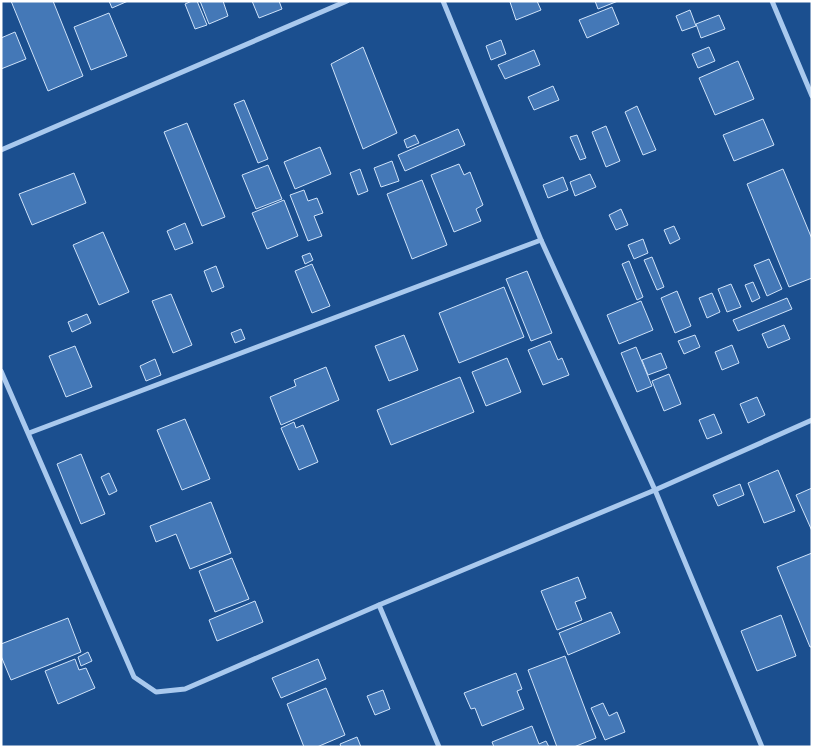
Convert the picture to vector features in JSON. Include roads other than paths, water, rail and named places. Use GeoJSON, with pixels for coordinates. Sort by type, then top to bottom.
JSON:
{"type":"FeatureCollection","features":[{"type":"Feature","properties":{"kind":"street"},"geometry":{"type":"LineString","coordinates":[[1,150],[347,1]]}},
{"type":"Feature","properties":{"kind":"street"},"geometry":{"type":"LineString","coordinates":[[443,1],[541,240],[655,490],[762,747]]}},
{"type":"Feature","properties":{"kind":"street"},"geometry":{"type":"LineString","coordinates":[[772,1],[812,96]]}},
{"type":"Feature","properties":{"kind":"street"},"geometry":{"type":"LineString","coordinates":[[29,433],[541,240]]}},
{"type":"Feature","properties":{"kind":"street"},"geometry":{"type":"LineString","coordinates":[[1,371],[134,677],[156,692],[185,689],[379,605],[655,490],[812,420]]}},
{"type":"Feature","properties":{"kind":"street"},"geometry":{"type":"LineString","coordinates":[[379,605],[439,747]]}}]}
